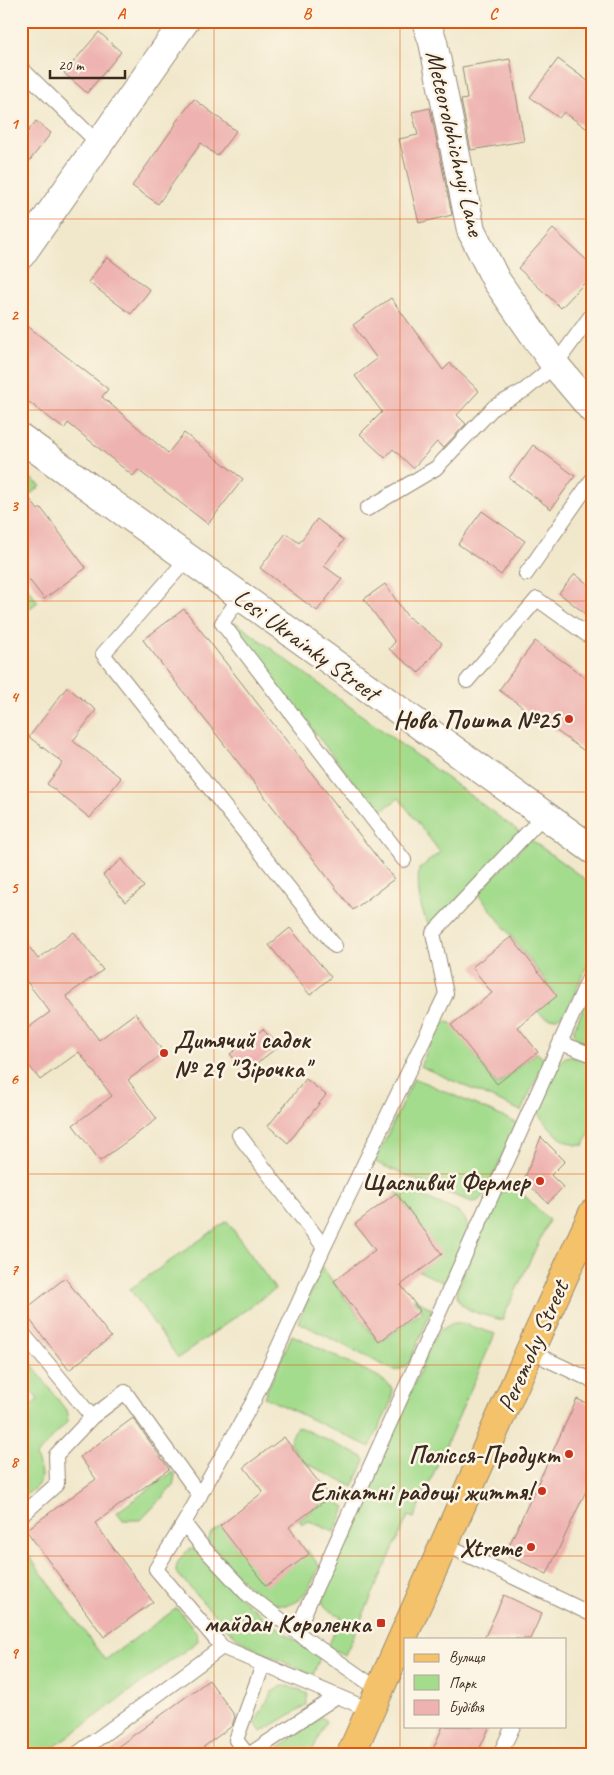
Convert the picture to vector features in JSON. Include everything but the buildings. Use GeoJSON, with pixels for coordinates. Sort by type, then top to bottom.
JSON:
{"type":"FeatureCollection","features":[{"type":"Feature","properties":{"kind":"main road","name":"Peremohy Street"},"geometry":{"type":"LineString","coordinates":[[351,1754],[593,1213]]}},
{"type":"Feature","properties":{"kind":"main road","name":"Peremohy Street"},"geometry":{"type":"LineString","coordinates":[[420,1638],[593,1256]]}},
{"type":"Feature","properties":{"kind":"main road"},"geometry":{"type":"LineString","coordinates":[[369,1754],[404,1675]]}},
{"type":"Feature","properties":{"kind":"street"},"geometry":{"type":"LineString","coordinates":[[21,255],[185,21]]}},
{"type":"Feature","properties":{"kind":"street","name":"Meteorolohichnyi Lane"},"geometry":{"type":"LineString","coordinates":[[426,21],[433,42],[471,230],[496,280],[555,365],[593,410]]}},
{"type":"Feature","properties":{"kind":"street","name":"Lesi Ukrainky Street"},"geometry":{"type":"LineString","coordinates":[[21,438],[240,597],[434,725],[544,815],[593,850]]}},
{"type":"Feature","properties":{"kind":"lane"},"geometry":{"type":"LineString","coordinates":[[21,68],[99,144]]}},
{"type":"Feature","properties":{"kind":"lane"},"geometry":{"type":"LineString","coordinates":[[367,509],[436,468],[494,407],[525,390],[555,365],[593,313]]}},
{"type":"Feature","properties":{"kind":"lane"},"geometry":{"type":"LineString","coordinates":[[526,574],[593,478]]}},
{"type":"Feature","properties":{"kind":"lane"},"geometry":{"type":"LineString","coordinates":[[187,559],[103,654],[335,946]]}},
{"type":"Feature","properties":{"kind":"lane"},"geometry":{"type":"LineString","coordinates":[[240,597],[222,623],[404,860]]}},
{"type":"Feature","properties":{"kind":"lane"},"geometry":{"type":"LineString","coordinates":[[468,681],[537,599],[593,639]]}},
{"type":"Feature","properties":{"kind":"lane"},"geometry":{"type":"LineString","coordinates":[[374,1700],[337,1696],[222,1647],[156,1569],[254,1400],[324,1247],[446,994],[432,933],[544,815]]}},
{"type":"Feature","properties":{"kind":"lane"},"geometry":{"type":"LineString","coordinates":[[296,1632],[593,969]]}},
{"type":"Feature","properties":{"kind":"lane"},"geometry":{"type":"LineString","coordinates":[[560,1042],[593,1056]]}},
{"type":"Feature","properties":{"kind":"lane"},"geometry":{"type":"LineString","coordinates":[[239,1136],[324,1247]]}},
{"type":"Feature","properties":{"kind":"lane"},"geometry":{"type":"LineString","coordinates":[[21,1331],[92,1417]]}},
{"type":"Feature","properties":{"kind":"lane"},"geometry":{"type":"LineString","coordinates":[[546,1359],[593,1381]]}},
{"type":"Feature","properties":{"kind":"lane"},"geometry":{"type":"LineString","coordinates":[[21,1516],[57,1484],[56,1454],[92,1417],[125,1392],[200,1496]]}},
{"type":"Feature","properties":{"kind":"lane"},"geometry":{"type":"LineString","coordinates":[[184,1523],[207,1552],[246,1593],[296,1632],[374,1700]]}},
{"type":"Feature","properties":{"kind":"lane"},"geometry":{"type":"LineString","coordinates":[[459,1551],[593,1616]]}},
{"type":"Feature","properties":{"kind":"lane"},"geometry":{"type":"LineString","coordinates":[[77,1754],[222,1647]]}},
{"type":"Feature","properties":{"kind":"lane"},"geometry":{"type":"LineString","coordinates":[[263,1665],[236,1740],[243,1752],[337,1696]]}},
{"type":"Feature","properties":{"kind":"lane"},"geometry":{"type":"LineString","coordinates":[[500,1754],[512,1728]]}},
{"type":"Feature","properties":{"kind":"green space"},"geometry":{"type":"Polygon","coordinates":[[[21,471],[41,486],[21,501],[21,471]]]}},
{"type":"Feature","properties":{"kind":"green space"},"geometry":{"type":"Polygon","coordinates":[[[21,579],[38,602],[21,615],[21,579]]]}},
{"type":"Feature","properties":{"kind":"green space"},"geometry":{"type":"Polygon","coordinates":[[[234,623],[238,624],[521,833],[431,927],[421,907],[418,884],[419,869],[440,852],[399,798],[378,813],[233,629],[234,623]]]}},
{"type":"Feature","properties":{"kind":"green space"},"geometry":{"type":"Polygon","coordinates":[[[530,839],[593,885],[594,934],[590,961],[570,1004],[559,1017],[552,1018],[544,1016],[535,1009],[554,992],[478,893],[530,839]]]}},
{"type":"Feature","properties":{"kind":"green space"},"geometry":{"type":"Polygon","coordinates":[[[593,987],[593,1049],[577,1040],[574,1029],[593,987]]]}},
{"type":"Feature","properties":{"kind":"green space"},"geometry":{"type":"Polygon","coordinates":[[[444,1020],[452,1024],[497,1085],[537,1053],[543,1058],[542,1067],[521,1111],[420,1066],[437,1029],[444,1020]]]}},
{"type":"Feature","properties":{"kind":"green space"},"geometry":{"type":"Polygon","coordinates":[[[568,1056],[593,1063],[593,1127],[584,1145],[569,1143],[557,1135],[537,1112],[553,1072],[563,1059],[568,1056]]]}},
{"type":"Feature","properties":{"kind":"green space"},"geometry":{"type":"Polygon","coordinates":[[[414,1078],[517,1123],[485,1194],[478,1201],[472,1202],[442,1191],[375,1162],[414,1078]]]}},
{"type":"Feature","properties":{"kind":"green space"},"geometry":{"type":"Polygon","coordinates":[[[400,1186],[460,1213],[466,1221],[466,1236],[444,1283],[417,1270],[440,1253],[397,1194],[400,1186]]]}},
{"type":"Feature","properties":{"kind":"green space"},"geometry":{"type":"Polygon","coordinates":[[[516,1187],[549,1220],[502,1320],[480,1314],[465,1307],[457,1296],[457,1289],[499,1194],[516,1187]]]}},
{"type":"Feature","properties":{"kind":"green space"},"geometry":{"type":"Polygon","coordinates":[[[227,1221],[275,1289],[178,1358],[130,1289],[227,1221]]]}},
{"type":"Feature","properties":{"kind":"green space"},"geometry":{"type":"Polygon","coordinates":[[[322,1267],[379,1343],[423,1311],[413,1298],[432,1309],[409,1363],[399,1370],[393,1370],[298,1322],[322,1267]]]}},
{"type":"Feature","properties":{"kind":"green space"},"geometry":{"type":"Polygon","coordinates":[[[453,1323],[461,1323],[495,1334],[414,1518],[408,1516],[345,1655],[328,1647],[341,1616],[326,1607],[322,1597],[435,1336],[439,1331],[453,1323]]]}},
{"type":"Feature","properties":{"kind":"green space"},"geometry":{"type":"Polygon","coordinates":[[[292,1335],[379,1377],[392,1388],[392,1400],[370,1447],[264,1397],[292,1335]]]}},
{"type":"Feature","properties":{"kind":"green space"},"geometry":{"type":"Polygon","coordinates":[[[21,1350],[68,1413],[67,1422],[36,1456],[41,1472],[38,1485],[21,1499],[21,1412],[38,1400],[21,1377],[21,1350]]]}},
{"type":"Feature","properties":{"kind":"green space"},"geometry":{"type":"Polygon","coordinates":[[[297,1426],[363,1457],[365,1460],[353,1487],[304,1462],[289,1443],[297,1426]]]}},
{"type":"Feature","properties":{"kind":"green space"},"geometry":{"type":"Polygon","coordinates":[[[173,1472],[175,1475],[173,1486],[141,1520],[123,1520],[117,1512],[173,1472]]]}},
{"type":"Feature","properties":{"kind":"green space"},"geometry":{"type":"Polygon","coordinates":[[[329,1498],[346,1507],[334,1532],[309,1521],[302,1524],[299,1520],[329,1498]]]}},
{"type":"Feature","properties":{"kind":"green space"},"geometry":{"type":"Polygon","coordinates":[[[221,1526],[265,1583],[307,1550],[320,1566],[303,1596],[288,1605],[275,1604],[249,1587],[208,1541],[211,1533],[221,1526]]]}},
{"type":"Feature","properties":{"kind":"green space"},"geometry":{"type":"Polygon","coordinates":[[[21,1545],[105,1660],[177,1608],[197,1633],[198,1641],[45,1754],[21,1754],[21,1545]]]}},
{"type":"Feature","properties":{"kind":"green space"},"geometry":{"type":"Polygon","coordinates":[[[191,1549],[200,1554],[223,1582],[246,1602],[320,1658],[313,1675],[257,1650],[227,1629],[176,1572],[180,1559],[191,1549]]]}},
{"type":"Feature","properties":{"kind":"green space"},"geometry":{"type":"Polygon","coordinates":[[[282,1686],[288,1686],[308,1694],[306,1705],[261,1732],[255,1723],[272,1692],[282,1686]]]}},
{"type":"Feature","properties":{"kind":"green space"},"geometry":{"type":"Polygon","coordinates":[[[321,1717],[326,1721],[311,1754],[271,1754],[321,1717]]]}},
{"type":"Feature","properties":{"kind":"place","name":"Нова Пошта №25"},"geometry":{"type":"Point","coordinates":[569,719]}},
{"type":"Feature","properties":{"kind":"place","name":"Дитячий садок № 29 \"Зірочка\""},"geometry":{"type":"Point","coordinates":[164,1053]}},
{"type":"Feature","properties":{"kind":"place","name":"Щасливий Фермер"},"geometry":{"type":"Point","coordinates":[540,1181]}},
{"type":"Feature","properties":{"kind":"place","name":"Полісся-Продукт"},"geometry":{"type":"Point","coordinates":[569,1454]}},
{"type":"Feature","properties":{"kind":"place","name":"Елікатні радощі життя!"},"geometry":{"type":"Point","coordinates":[542,1491]}},
{"type":"Feature","properties":{"kind":"place","name":"Xtreme"},"geometry":{"type":"Point","coordinates":[531,1547]}},
{"type":"Feature","properties":{"kind":"place","name":"майдан Короленка"},"geometry":{"type":"Point","coordinates":[381,1623]}}]}
